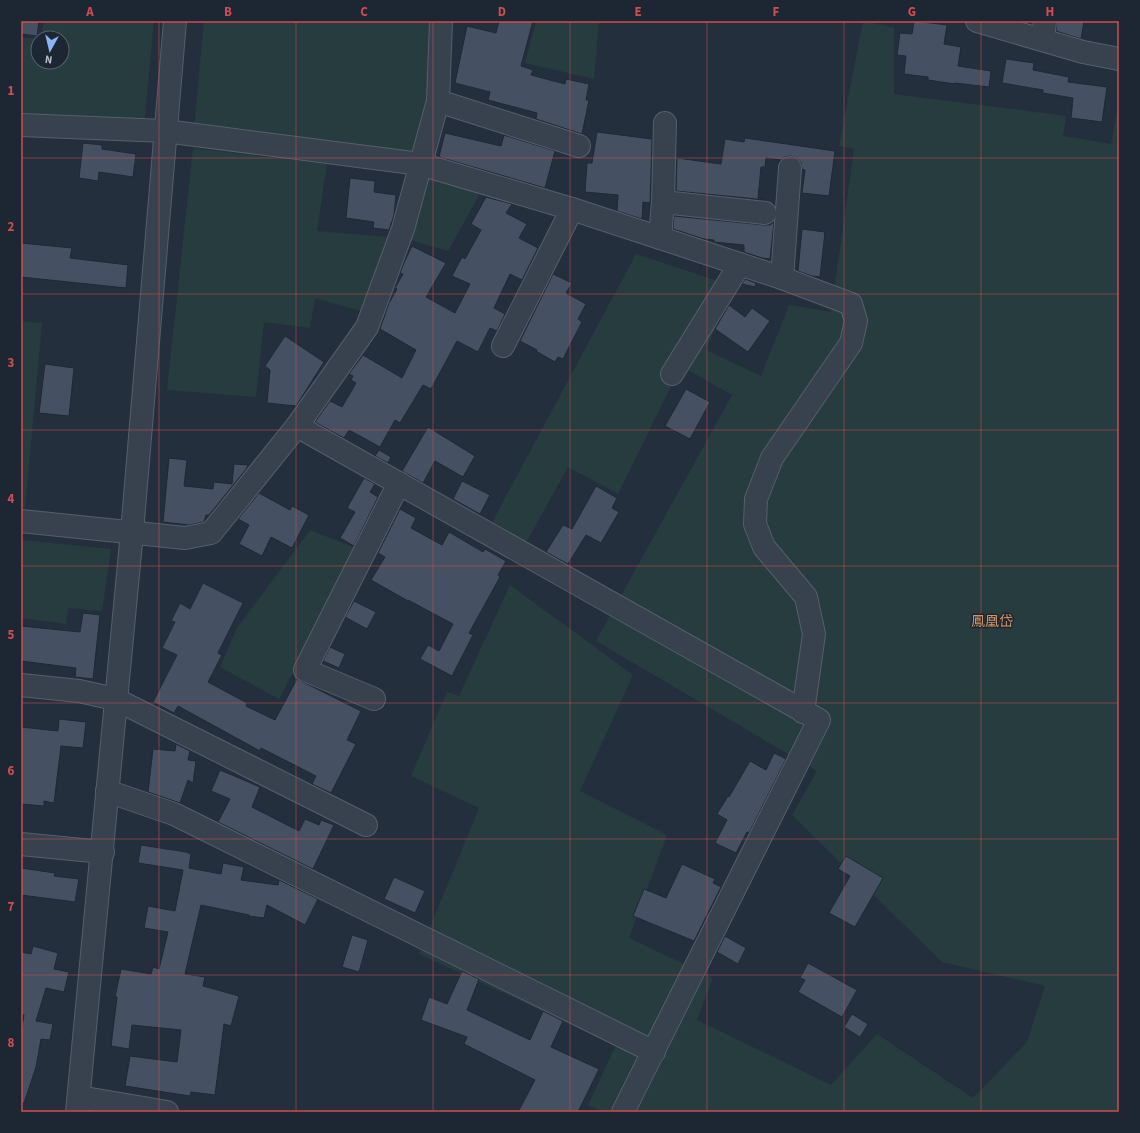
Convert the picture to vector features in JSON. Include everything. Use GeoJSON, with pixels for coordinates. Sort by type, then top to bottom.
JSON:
{"type":"FeatureCollection","features":[{"type":"Feature","properties":{"kind":"street"},"geometry":{"type":"LineString","coordinates":[[167,1112],[78,1104],[103,852],[107,791],[132,532],[175,21]]}},
{"type":"Feature","properties":{"kind":"street"},"geometry":{"type":"LineString","coordinates":[[21,521],[185,538],[211,533],[297,426],[366,328],[403,229],[438,101],[442,21]]}},
{"type":"Feature","properties":{"kind":"street"},"geometry":{"type":"LineString","coordinates":[[977,21],[1044,30],[1083,52],[1119,59]]}},
{"type":"Feature","properties":{"kind":"street"},"geometry":{"type":"LineString","coordinates":[[438,101],[580,146]]}},
{"type":"Feature","properties":{"kind":"street"},"geometry":{"type":"LineString","coordinates":[[660,238],[663,202],[665,123]]}},
{"type":"Feature","properties":{"kind":"street"},"geometry":{"type":"LineString","coordinates":[[21,125],[165,131],[420,164],[572,209],[782,278],[851,304],[856,321],[851,343],[772,458],[756,499],[755,524],[764,547],[806,597],[814,634],[803,712]]}},
{"type":"Feature","properties":{"kind":"street"},"geometry":{"type":"LineString","coordinates":[[782,278],[790,168]]}},
{"type":"Feature","properties":{"kind":"street"},"geometry":{"type":"LineString","coordinates":[[663,202],[765,213]]}},
{"type":"Feature","properties":{"kind":"street"},"geometry":{"type":"LineString","coordinates":[[502,346],[572,209]]}},
{"type":"Feature","properties":{"kind":"street"},"geometry":{"type":"LineString","coordinates":[[672,374],[740,264]]}},
{"type":"Feature","properties":{"kind":"street"},"geometry":{"type":"LineString","coordinates":[[297,426],[819,720],[623,1112]]}},
{"type":"Feature","properties":{"kind":"street"},"geometry":{"type":"LineString","coordinates":[[374,699],[305,670],[399,483]]}},
{"type":"Feature","properties":{"kind":"street"},"geometry":{"type":"LineString","coordinates":[[21,685],[79,691],[116,699],[366,825]]}},
{"type":"Feature","properties":{"kind":"street"},"geometry":{"type":"LineString","coordinates":[[107,791],[174,814],[654,1052]]}},
{"type":"Feature","properties":{"kind":"street"},"geometry":{"type":"LineString","coordinates":[[21,844],[103,852]]}},
{"type":"Feature","properties":{"kind":"green space"},"geometry":{"type":"Polygon","coordinates":[[[44,21],[154,21],[144,126],[21,117],[21,37],[30,38],[30,70],[70,70],[70,30],[42,30],[44,21]]]}},
{"type":"Feature","properties":{"kind":"green space"},"geometry":{"type":"Polygon","coordinates":[[[204,21],[435,21],[431,101],[413,151],[194,128],[204,21]]]}},
{"type":"Feature","properties":{"kind":"green space"},"geometry":{"type":"Polygon","coordinates":[[[536,21],[599,21],[594,79],[525,63],[536,21]]]}},
{"type":"Feature","properties":{"kind":"green space"},"geometry":{"type":"Polygon","coordinates":[[[863,21],[894,28],[894,94],[1066,116],[1063,136],[1111,144],[1119,101],[1119,1112],[604,1112],[588,1105],[616,1045],[419,954],[479,808],[411,776],[447,692],[459,696],[510,585],[633,675],[580,791],[667,835],[629,938],[713,978],[697,1020],[831,1085],[877,1034],[973,1098],[1027,1042],[1045,986],[942,962],[792,815],[817,771],[596,641],[732,395],[681,366],[618,494],[568,467],[517,559],[482,541],[636,254],[733,286],[706,350],[761,376],[789,305],[831,312],[854,149],[839,146],[863,21]]]}},
{"type":"Feature","properties":{"kind":"green space"},"geometry":{"type":"Polygon","coordinates":[[[193,148],[327,164],[317,231],[389,237],[364,312],[315,298],[310,328],[264,322],[256,397],[167,390],[193,148]]]}},
{"type":"Feature","properties":{"kind":"green space"},"geometry":{"type":"Polygon","coordinates":[[[426,174],[482,190],[448,251],[407,239],[426,174]]]}},
{"type":"Feature","properties":{"kind":"green space"},"geometry":{"type":"Polygon","coordinates":[[[21,321],[42,323],[25,508],[21,507],[21,321]]]}},
{"type":"Feature","properties":{"kind":"green space"},"geometry":{"type":"Polygon","coordinates":[[[310,530],[358,549],[279,699],[220,667],[237,628],[310,530]]]}},
{"type":"Feature","properties":{"kind":"green space"},"geometry":{"type":"Polygon","coordinates":[[[21,540],[111,549],[102,611],[68,608],[66,624],[21,618],[21,540]]]}},
{"type":"Feature","properties":{"kind":"building"},"geometry":{"type":"Polygon","coordinates":[[[21,21],[39,21],[38,30],[30,30],[30,35],[21,34],[21,21]]]}},
{"type":"Feature","properties":{"kind":"building"},"geometry":{"type":"Polygon","coordinates":[[[499,21],[533,21],[521,66],[533,70],[531,75],[565,84],[566,79],[589,84],[586,100],[589,100],[582,134],[536,119],[537,113],[488,100],[490,92],[455,83],[467,26],[496,33],[499,21]]]}},
{"type":"Feature","properties":{"kind":"building"},"geometry":{"type":"Polygon","coordinates":[[[914,21],[947,25],[944,44],[961,47],[958,66],[991,71],[989,87],[928,80],[928,77],[904,74],[906,56],[897,55],[900,33],[912,34],[914,21]]]}},
{"type":"Feature","properties":{"kind":"building"},"geometry":{"type":"Polygon","coordinates":[[[1057,21],[1084,21],[1081,39],[1056,31],[1057,21]]]}},
{"type":"Feature","properties":{"kind":"building"},"geometry":{"type":"Polygon","coordinates":[[[1006,59],[1034,63],[1033,70],[1069,77],[1068,82],[1107,87],[1102,122],[1071,118],[1073,98],[1043,93],[1043,90],[1002,83],[1006,59]]]}},
{"type":"Feature","properties":{"kind":"building"},"geometry":{"type":"Polygon","coordinates":[[[597,132],[652,139],[650,203],[643,202],[642,219],[617,211],[618,195],[585,192],[587,163],[592,163],[597,132]]]}},
{"type":"Feature","properties":{"kind":"building"},"geometry":{"type":"Polygon","coordinates":[[[445,133],[501,146],[504,135],[555,151],[545,188],[439,157],[445,133]]]}},
{"type":"Feature","properties":{"kind":"building"},"geometry":{"type":"Polygon","coordinates":[[[745,138],[835,151],[829,196],[802,193],[805,170],[802,169],[801,163],[797,158],[791,156],[785,157],[781,160],[766,158],[765,167],[761,167],[758,198],[766,200],[676,191],[677,158],[721,164],[725,139],[744,142],[745,138]]]}},
{"type":"Feature","properties":{"kind":"building"},"geometry":{"type":"Polygon","coordinates":[[[83,143],[102,145],[102,149],[136,154],[133,177],[99,172],[98,181],[79,178],[83,143]]]}},
{"type":"Feature","properties":{"kind":"building"},"geometry":{"type":"Polygon","coordinates":[[[350,178],[375,181],[374,192],[396,195],[394,215],[389,230],[373,228],[374,222],[346,218],[350,178]]]}},
{"type":"Feature","properties":{"kind":"building"},"geometry":{"type":"Polygon","coordinates":[[[486,197],[512,204],[506,213],[527,224],[519,238],[538,248],[522,280],[510,274],[494,308],[505,314],[497,331],[490,328],[478,352],[457,341],[431,389],[423,385],[400,423],[395,420],[380,447],[349,430],[344,438],[315,422],[330,401],[342,407],[356,383],[351,380],[353,376],[349,374],[363,355],[402,378],[416,350],[380,329],[389,303],[397,289],[395,288],[403,274],[400,273],[412,246],[446,263],[426,297],[455,313],[470,284],[452,276],[462,257],[465,259],[481,230],[471,224],[486,197]]]}},
{"type":"Feature","properties":{"kind":"building"},"geometry":{"type":"Polygon","coordinates":[[[674,216],[764,225],[770,225],[774,222],[770,259],[744,252],[744,245],[714,242],[714,240],[704,239],[673,229],[674,216]]]}},
{"type":"Feature","properties":{"kind":"building"},"geometry":{"type":"Polygon","coordinates":[[[802,229],[825,232],[820,277],[798,271],[802,229]]]}},
{"type":"Feature","properties":{"kind":"building"},"geometry":{"type":"Polygon","coordinates":[[[21,243],[72,248],[70,258],[128,265],[126,288],[21,277],[21,243]]]}},
{"type":"Feature","properties":{"kind":"building"},"geometry":{"type":"Polygon","coordinates":[[[553,274],[572,283],[566,293],[586,304],[578,319],[582,322],[563,359],[558,357],[555,362],[520,341],[553,274]]]}},
{"type":"Feature","properties":{"kind":"building"},"geometry":{"type":"Polygon","coordinates":[[[745,279],[756,283],[755,287],[742,284],[745,279]]]}},
{"type":"Feature","properties":{"kind":"building"},"geometry":{"type":"Polygon","coordinates":[[[729,305],[745,317],[752,308],[770,321],[748,352],[715,329],[729,305]]]}},
{"type":"Feature","properties":{"kind":"building"},"geometry":{"type":"Polygon","coordinates":[[[285,336],[324,362],[296,406],[267,403],[270,370],[265,366],[285,336]]]}},
{"type":"Feature","properties":{"kind":"building"},"geometry":{"type":"Polygon","coordinates":[[[45,364],[74,368],[69,416],[39,413],[45,364]]]}},
{"type":"Feature","properties":{"kind":"building"},"geometry":{"type":"Polygon","coordinates":[[[686,389],[710,402],[690,439],[665,426],[686,389]]]}},
{"type":"Feature","properties":{"kind":"building"},"geometry":{"type":"Polygon","coordinates":[[[428,427],[475,456],[463,477],[435,461],[423,483],[402,471],[428,427]]]}},
{"type":"Feature","properties":{"kind":"building"},"geometry":{"type":"Polygon","coordinates":[[[379,450],[391,457],[388,463],[375,456],[379,450]]]}},
{"type":"Feature","properties":{"kind":"building"},"geometry":{"type":"Polygon","coordinates":[[[169,458],[187,460],[184,486],[213,489],[214,482],[232,484],[234,464],[248,465],[209,515],[206,515],[204,522],[189,525],[163,522],[169,458]]]}},
{"type":"Feature","properties":{"kind":"building"},"geometry":{"type":"Polygon","coordinates":[[[364,478],[375,484],[370,492],[378,497],[354,546],[340,538],[355,512],[347,508],[364,478]]]}},
{"type":"Feature","properties":{"kind":"building"},"geometry":{"type":"Polygon","coordinates":[[[462,481],[490,495],[480,514],[453,499],[462,481]]]}},
{"type":"Feature","properties":{"kind":"building"},"geometry":{"type":"Polygon","coordinates":[[[596,486],[617,498],[612,508],[619,512],[601,543],[586,535],[568,564],[546,552],[563,525],[572,529],[596,486]]]}},
{"type":"Feature","properties":{"kind":"building"},"geometry":{"type":"Polygon","coordinates":[[[259,493],[290,510],[292,506],[309,515],[292,548],[271,537],[262,556],[239,544],[249,525],[238,519],[259,493]]]}},
{"type":"Feature","properties":{"kind":"building"},"geometry":{"type":"Polygon","coordinates":[[[400,509],[416,518],[411,528],[442,545],[449,532],[483,552],[485,549],[506,561],[498,575],[500,577],[469,633],[473,635],[452,676],[420,659],[428,645],[439,651],[453,624],[371,580],[385,557],[378,553],[400,509]]]}},
{"type":"Feature","properties":{"kind":"building"},"geometry":{"type":"Polygon","coordinates":[[[203,583],[243,603],[218,653],[222,655],[208,682],[247,703],[246,706],[275,720],[297,679],[361,711],[347,740],[356,744],[331,793],[312,784],[316,776],[261,748],[260,751],[178,706],[174,713],[153,702],[177,655],[162,648],[175,622],[171,621],[180,603],[190,609],[203,583]]]}},
{"type":"Feature","properties":{"kind":"building"},"geometry":{"type":"Polygon","coordinates":[[[354,601],[376,612],[367,629],[345,617],[354,601]]]}},
{"type":"Feature","properties":{"kind":"building"},"geometry":{"type":"Polygon","coordinates":[[[83,613],[100,615],[93,679],[75,677],[76,668],[21,661],[21,626],[80,632],[83,613]]]}},
{"type":"Feature","properties":{"kind":"building"},"geometry":{"type":"Polygon","coordinates":[[[330,647],[345,654],[339,668],[323,661],[330,647]]]}},
{"type":"Feature","properties":{"kind":"building"},"geometry":{"type":"Polygon","coordinates":[[[59,719],[86,722],[83,748],[61,746],[54,803],[44,801],[44,806],[21,804],[21,727],[58,731],[59,719]]]}},
{"type":"Feature","properties":{"kind":"building"},"geometry":{"type":"Polygon","coordinates":[[[176,744],[190,751],[188,760],[196,761],[193,783],[188,780],[180,803],[148,792],[153,749],[175,751],[176,744]]]}},
{"type":"Feature","properties":{"kind":"building"},"geometry":{"type":"Polygon","coordinates":[[[774,753],[786,759],[749,833],[747,832],[736,853],[715,843],[727,820],[717,814],[728,796],[729,797],[750,761],[766,770],[774,753]]]}},
{"type":"Feature","properties":{"kind":"building"},"geometry":{"type":"Polygon","coordinates":[[[220,770],[260,787],[252,807],[299,831],[305,819],[319,825],[321,820],[334,825],[313,869],[218,822],[230,799],[211,791],[220,770]]]}},
{"type":"Feature","properties":{"kind":"building"},"geometry":{"type":"Polygon","coordinates":[[[141,845],[191,854],[189,868],[221,874],[223,863],[244,867],[241,880],[278,885],[279,880],[318,899],[305,925],[267,905],[264,918],[201,905],[185,974],[205,977],[203,986],[239,996],[231,1026],[224,1024],[215,1095],[191,1092],[190,1096],[125,1086],[130,1056],[177,1062],[181,1030],[132,1025],[129,1049],[111,1046],[117,997],[115,997],[121,969],[151,974],[153,967],[159,969],[168,932],[144,928],[148,906],[175,911],[183,870],[138,863],[141,845]]]}},
{"type":"Feature","properties":{"kind":"building"},"geometry":{"type":"Polygon","coordinates":[[[846,856],[883,878],[855,927],[829,913],[850,876],[838,869],[846,856]]]}},
{"type":"Feature","properties":{"kind":"building"},"geometry":{"type":"Polygon","coordinates":[[[682,864],[715,879],[713,883],[721,887],[694,941],[633,916],[644,889],[666,898],[682,864]]]}},
{"type":"Feature","properties":{"kind":"building"},"geometry":{"type":"Polygon","coordinates":[[[21,868],[55,873],[54,876],[79,879],[75,902],[21,895],[21,868]]]}},
{"type":"Feature","properties":{"kind":"building"},"geometry":{"type":"Polygon","coordinates":[[[394,877],[425,891],[415,913],[384,899],[394,877]]]}},
{"type":"Feature","properties":{"kind":"building"},"geometry":{"type":"Polygon","coordinates":[[[352,935],[368,940],[359,972],[342,967],[352,935]]]}},
{"type":"Feature","properties":{"kind":"building"},"geometry":{"type":"Polygon","coordinates":[[[725,936],[746,948],[738,964],[717,952],[725,936]]]}},
{"type":"Feature","properties":{"kind":"building"},"geometry":{"type":"Polygon","coordinates":[[[33,946],[58,953],[54,969],[69,972],[64,992],[46,988],[36,1021],[53,1024],[50,1040],[41,1039],[36,1067],[24,1103],[21,1102],[21,1033],[24,1015],[21,1014],[21,952],[31,954],[33,946]]]}},
{"type":"Feature","properties":{"kind":"building"},"geometry":{"type":"Polygon","coordinates":[[[808,963],[857,990],[842,1017],[798,992],[805,980],[800,978],[808,963]]]}},
{"type":"Feature","properties":{"kind":"building"},"geometry":{"type":"Polygon","coordinates":[[[462,971],[479,979],[467,1010],[530,1040],[543,1011],[563,1021],[551,1047],[599,1069],[578,1112],[518,1112],[535,1080],[464,1044],[467,1037],[421,1020],[429,997],[447,1004],[462,971]]]}},
{"type":"Feature","properties":{"kind":"building"},"geometry":{"type":"Polygon","coordinates":[[[852,1014],[868,1024],[860,1037],[844,1027],[852,1014]]]}},
{"type":"Feature","properties":{"kind":"district","name":"鳳凰岱"},"geometry":{"type":"Point","coordinates":[992,621]}}]}
